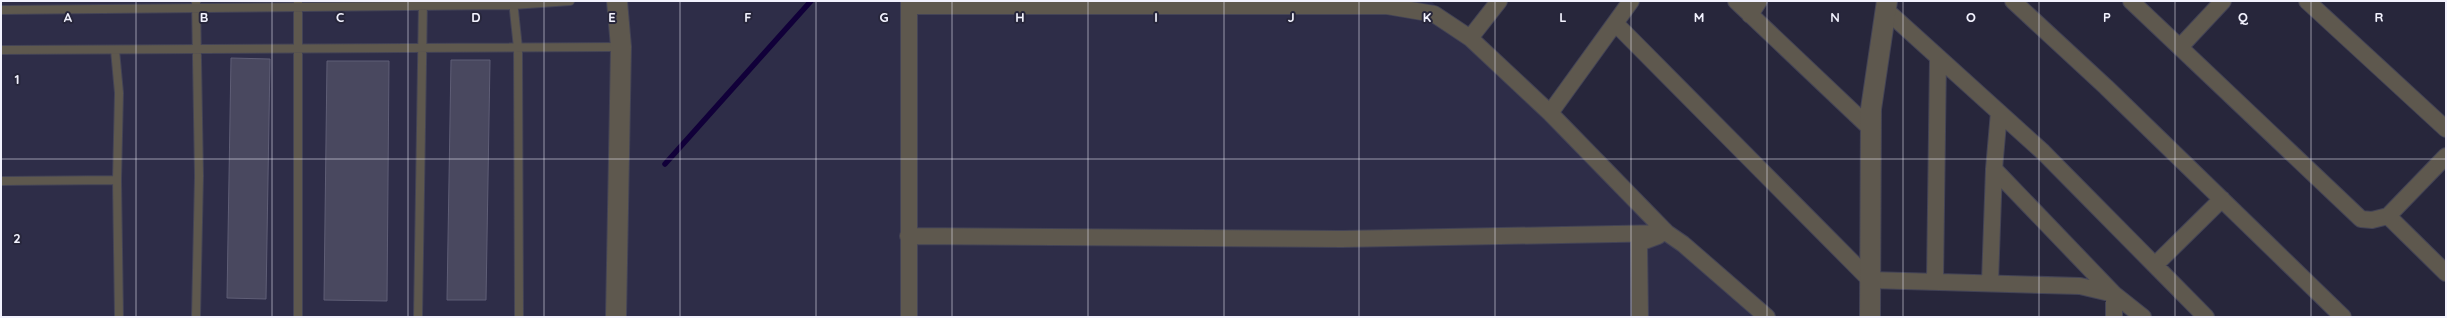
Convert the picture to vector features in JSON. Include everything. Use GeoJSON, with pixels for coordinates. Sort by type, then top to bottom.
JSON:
{"type":"FeatureCollection","features":[{"type":"Feature","properties":{"kind":"street"},"geometry":{"type":"LineString","coordinates":[[616,317],[621,47],[617,1]]}},
{"type":"Feature","properties":{"kind":"street"},"geometry":{"type":"LineString","coordinates":[[1470,38],[1499,1]]}},
{"type":"Feature","properties":{"kind":"street"},"geometry":{"type":"LineString","coordinates":[[1550,113],[1631,1]]}},
{"type":"Feature","properties":{"kind":"street"},"geometry":{"type":"LineString","coordinates":[[1736,1],[1870,129]]}},
{"type":"Feature","properties":{"kind":"street"},"geometry":{"type":"LineString","coordinates":[[1750,15],[1759,1]]}},
{"type":"Feature","properties":{"kind":"street"},"geometry":{"type":"LineString","coordinates":[[2013,1],[2344,317]]}},
{"type":"Feature","properties":{"kind":"street"},"geometry":{"type":"LineString","coordinates":[[2131,1],[2361,219],[2372,220],[2388,216],[2446,156]]}},
{"type":"Feature","properties":{"kind":"street"},"geometry":{"type":"LineString","coordinates":[[2180,47],[2223,1]]}},
{"type":"Feature","properties":{"kind":"street"},"geometry":{"type":"LineString","coordinates":[[2307,1],[2446,129]]}},
{"type":"Feature","properties":{"kind":"street"},"geometry":{"type":"LineString","coordinates":[[909,317],[909,3],[1388,3],[1434,14],[1470,38],[1550,113],[1667,233],[1683,244],[1767,317]]}},
{"type":"Feature","properties":{"kind":"street"},"geometry":{"type":"LineString","coordinates":[[1887,5],[1938,58],[2043,152],[2206,317]]}},
{"type":"Feature","properties":{"kind":"street"},"geometry":{"type":"LineString","coordinates":[[1870,317],[1871,109],[1887,5]]}},
{"type":"Feature","properties":{"kind":"street"},"geometry":{"type":"LineString","coordinates":[[1615,23],[1870,280],[1990,282],[2080,286],[2114,294]]}},
{"type":"Feature","properties":{"kind":"street"},"geometry":{"type":"LineString","coordinates":[[1935,282],[1938,58]]}},
{"type":"Feature","properties":{"kind":"street"},"geometry":{"type":"LineString","coordinates":[[1990,282],[1994,169],[1998,112]]}},
{"type":"Feature","properties":{"kind":"street"},"geometry":{"type":"LineString","coordinates":[[1994,169],[2114,294],[2143,317]]}},
{"type":"Feature","properties":{"kind":"street"},"geometry":{"type":"LineString","coordinates":[[2155,265],[2222,199]]}},
{"type":"Feature","properties":{"kind":"street"},"geometry":{"type":"LineString","coordinates":[[2388,216],[2446,273]]}},
{"type":"Feature","properties":{"kind":"street"},"geometry":{"type":"LineString","coordinates":[[908,236],[1342,239],[1667,233]]}},
{"type":"Feature","properties":{"kind":"street"},"geometry":{"type":"LineString","coordinates":[[1640,317],[1639,243],[1667,233]]}},
{"type":"Feature","properties":{"kind":"street"},"geometry":{"type":"LineString","coordinates":[[2114,294],[2114,317]]}},
{"type":"Feature","properties":{"kind":"lane"},"geometry":{"type":"LineString","coordinates":[[1,10],[196,5],[513,3],[570,1]]}},
{"type":"Feature","properties":{"kind":"lane"},"geometry":{"type":"LineString","coordinates":[[418,317],[420,48],[423,3]]}},
{"type":"Feature","properties":{"kind":"lane"},"geometry":{"type":"LineString","coordinates":[[513,3],[518,48],[519,317]]}},
{"type":"Feature","properties":{"kind":"lane"},"geometry":{"type":"LineString","coordinates":[[298,4],[298,317]]}},
{"type":"Feature","properties":{"kind":"lane"},"geometry":{"type":"LineString","coordinates":[[196,5],[199,176],[196,317]]}},
{"type":"Feature","properties":{"kind":"lane"},"geometry":{"type":"LineString","coordinates":[[1,50],[621,47]]}},
{"type":"Feature","properties":{"kind":"lane"},"geometry":{"type":"LineString","coordinates":[[115,50],[119,93],[117,180],[119,317]]}},
{"type":"Feature","properties":{"kind":"lane"},"geometry":{"type":"LineString","coordinates":[[1,181],[117,180]]}},
{"type":"Feature","properties":{"kind":"shaded area"},"geometry":{"type":"Polygon","coordinates":[[[1,1],[1431,1],[1768,317],[1,317],[1,1]]]}},
{"type":"Feature","properties":{"kind":"building"},"geometry":{"type":"Polygon","coordinates":[[[231,58],[270,59],[266,299],[227,298],[231,58]]]}},
{"type":"Feature","properties":{"kind":"building"},"geometry":{"type":"Polygon","coordinates":[[[451,60],[490,60],[486,300],[447,300],[451,60]]]}},
{"type":"Feature","properties":{"kind":"building"},"geometry":{"type":"Polygon","coordinates":[[[327,61],[389,61],[387,301],[324,300],[327,61]]]}},
{"type":"Feature","properties":{"kind":"waterway"},"geometry":{"type":"LineString","coordinates":[[665,164],[811,1]]}}]}
